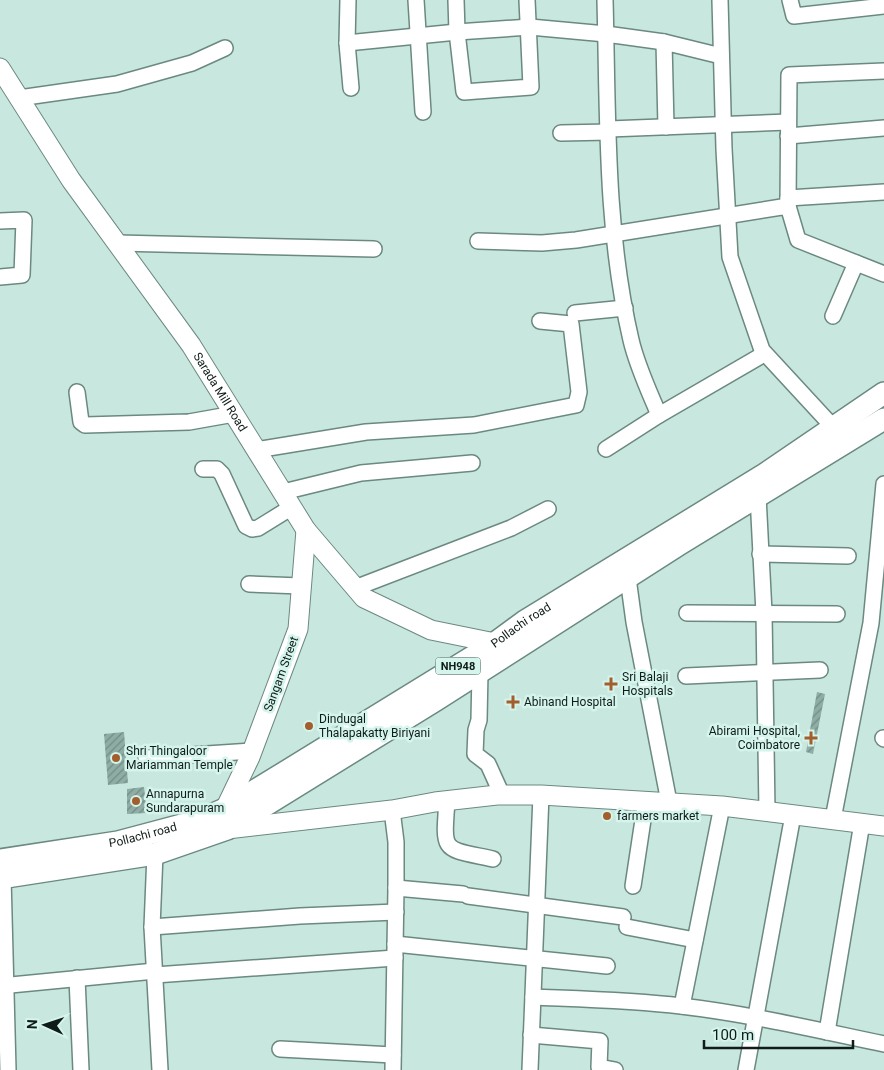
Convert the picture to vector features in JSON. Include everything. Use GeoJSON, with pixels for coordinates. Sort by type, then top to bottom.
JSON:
{"type":"FeatureCollection","features":[{"type":"Feature","properties":{"kind":"highway","name":"Pollachi road"},"geometry":{"type":"LineString","coordinates":[[1,872],[197,821],[226,819],[499,650],[525,621],[765,474],[839,436],[884,393]]}},
{"type":"Feature","properties":{"kind":"highway","name":"NH948"},"geometry":{"type":"LineString","coordinates":[[1,872],[155,854],[226,819],[480,672],[499,650],[628,578],[758,496],[839,436],[884,419]]}},
{"type":"Feature","properties":{"kind":"main road","name":"Sarada Mill Road"},"geometry":{"type":"LineString","coordinates":[[0,68],[71,180],[191,346],[306,530],[355,588],[364,598],[431,630],[499,650]]}},
{"type":"Feature","properties":{"kind":"main road","name":"Sangam Street"},"geometry":{"type":"LineString","coordinates":[[226,819],[298,629],[306,530]]}},
{"type":"Feature","properties":{"kind":"main road"},"geometry":{"type":"LineString","coordinates":[[226,819],[392,810],[502,795],[541,794],[722,806],[884,826]]}},
{"type":"Feature","properties":{"kind":"street"},"geometry":{"type":"LineString","coordinates":[[348,0],[347,44],[351,88]]}},
{"type":"Feature","properties":{"kind":"street"},"geometry":{"type":"LineString","coordinates":[[416,0],[422,112]]}},
{"type":"Feature","properties":{"kind":"street"},"geometry":{"type":"LineString","coordinates":[[456,0],[457,32],[464,92],[531,88],[530,27],[527,0]]}},
{"type":"Feature","properties":{"kind":"street"},"geometry":{"type":"LineString","coordinates":[[606,0],[610,194],[617,272],[631,342],[658,415]]}},
{"type":"Feature","properties":{"kind":"street"},"geometry":{"type":"LineString","coordinates":[[720,0],[723,126],[730,257],[764,354],[839,436]]}},
{"type":"Feature","properties":{"kind":"street"},"geometry":{"type":"LineString","coordinates":[[790,0],[794,16],[884,6]]}},
{"type":"Feature","properties":{"kind":"street"},"geometry":{"type":"LineString","coordinates":[[347,44],[457,32],[530,27],[664,42],[721,56]]}},
{"type":"Feature","properties":{"kind":"street"},"geometry":{"type":"LineString","coordinates":[[664,42],[666,127]]}},
{"type":"Feature","properties":{"kind":"street"},"geometry":{"type":"LineString","coordinates":[[19,98],[117,84],[192,62],[225,48]]}},
{"type":"Feature","properties":{"kind":"street"},"geometry":{"type":"LineString","coordinates":[[884,71],[789,76],[788,129],[788,202],[798,240],[884,274]]}},
{"type":"Feature","properties":{"kind":"street"},"geometry":{"type":"LineString","coordinates":[[561,133],[723,126],[788,129],[884,128]]}},
{"type":"Feature","properties":{"kind":"street"},"geometry":{"type":"LineString","coordinates":[[478,241],[542,243],[576,240],[728,216],[788,202],[884,192]]}},
{"type":"Feature","properties":{"kind":"street"},"geometry":{"type":"LineString","coordinates":[[0,221],[24,220],[22,275],[0,277]]}},
{"type":"Feature","properties":{"kind":"street"},"geometry":{"type":"LineString","coordinates":[[117,243],[374,249]]}},
{"type":"Feature","properties":{"kind":"street"},"geometry":{"type":"LineString","coordinates":[[834,316],[856,263]]}},
{"type":"Feature","properties":{"kind":"street"},"geometry":{"type":"LineString","coordinates":[[575,313],[625,308]]}},
{"type":"Feature","properties":{"kind":"street"},"geometry":{"type":"LineString","coordinates":[[256,450],[366,432],[474,425],[576,405],[579,392],[571,324],[540,321]]}},
{"type":"Feature","properties":{"kind":"street"},"geometry":{"type":"LineString","coordinates":[[606,449],[658,415],[764,354]]}},
{"type":"Feature","properties":{"kind":"street"},"geometry":{"type":"LineString","coordinates":[[77,392],[81,422],[86,425],[189,422],[234,414]]}},
{"type":"Feature","properties":{"kind":"street"},"geometry":{"type":"LineString","coordinates":[[203,469],[216,469],[222,474],[246,526],[252,529],[258,528],[287,500],[362,472],[472,463]]}},
{"type":"Feature","properties":{"kind":"street"},"geometry":{"type":"LineString","coordinates":[[833,819],[871,623],[884,484]]}},
{"type":"Feature","properties":{"kind":"street"},"geometry":{"type":"LineString","coordinates":[[758,496],[764,614],[767,812]]}},
{"type":"Feature","properties":{"kind":"street"},"geometry":{"type":"LineString","coordinates":[[355,588],[511,528],[548,509]]}},
{"type":"Feature","properties":{"kind":"street"},"geometry":{"type":"LineString","coordinates":[[760,554],[848,556]]}},
{"type":"Feature","properties":{"kind":"street"},"geometry":{"type":"LineString","coordinates":[[628,578],[634,622],[669,802]]}},
{"type":"Feature","properties":{"kind":"street"},"geometry":{"type":"LineString","coordinates":[[249,584],[301,586]]}},
{"type":"Feature","properties":{"kind":"street"},"geometry":{"type":"LineString","coordinates":[[687,613],[837,614]]}},
{"type":"Feature","properties":{"kind":"street"},"geometry":{"type":"LineString","coordinates":[[686,676],[820,670]]}},
{"type":"Feature","properties":{"kind":"street"},"geometry":{"type":"LineString","coordinates":[[480,672],[479,720],[476,730],[475,754],[488,764],[502,795]]}},
{"type":"Feature","properties":{"kind":"street"},"geometry":{"type":"LineString","coordinates":[[146,758],[252,751]]}},
{"type":"Feature","properties":{"kind":"street"},"geometry":{"type":"LineString","coordinates":[[530,1070],[541,794]]}},
{"type":"Feature","properties":{"kind":"street"},"geometry":{"type":"LineString","coordinates":[[632,886],[646,800]]}},
{"type":"Feature","properties":{"kind":"street"},"geometry":{"type":"LineString","coordinates":[[447,801],[445,836],[447,844],[453,850],[493,859]]}},
{"type":"Feature","properties":{"kind":"street"},"geometry":{"type":"LineString","coordinates":[[682,1006],[722,806]]}},
{"type":"Feature","properties":{"kind":"street"},"geometry":{"type":"LineString","coordinates":[[280,1049],[393,1063],[396,842],[392,810]]}},
{"type":"Feature","properties":{"kind":"street"},"geometry":{"type":"LineString","coordinates":[[746,1070],[793,815]]}},
{"type":"Feature","properties":{"kind":"street"},"geometry":{"type":"LineString","coordinates":[[826,1032],[862,823]]}},
{"type":"Feature","properties":{"kind":"street"},"geometry":{"type":"LineString","coordinates":[[155,854],[152,927],[160,1070]]}},
{"type":"Feature","properties":{"kind":"street"},"geometry":{"type":"LineString","coordinates":[[1,872],[3,986],[8,1070]]}},
{"type":"Feature","properties":{"kind":"street"},"geometry":{"type":"LineString","coordinates":[[396,888],[536,905],[625,922],[696,940]]}},
{"type":"Feature","properties":{"kind":"street"},"geometry":{"type":"LineString","coordinates":[[152,927],[300,916],[396,912]]}},
{"type":"Feature","properties":{"kind":"street"},"geometry":{"type":"LineString","coordinates":[[3,986],[395,951],[534,959],[607,966]]}},
{"type":"Feature","properties":{"kind":"street"},"geometry":{"type":"LineString","coordinates":[[78,978],[81,1070]]}},
{"type":"Feature","properties":{"kind":"street"},"geometry":{"type":"LineString","coordinates":[[533,997],[609,1000],[682,1006],[755,1018],[884,1044]]}},
{"type":"Feature","properties":{"kind":"street"},"geometry":{"type":"LineString","coordinates":[[532,1035],[600,1041],[599,1067],[615,1070]]}},
{"type":"Feature","properties":{"kind":"building"},"geometry":{"type":"Polygon","coordinates":[[[817,692],[825,694],[813,754],[806,752],[817,692]]]}},
{"type":"Feature","properties":{"kind":"building","name":"Shri Thingaloor Mariamman Temple"},"geometry":{"type":"Polygon","coordinates":[[[124,732],[128,783],[108,785],[104,734],[124,732]]]}},
{"type":"Feature","properties":{"kind":"building","name":"Annapurna Sundarapuram"},"geometry":{"type":"Polygon","coordinates":[[[144,787],[147,813],[127,814],[127,789],[144,787]]]}},
{"type":"Feature","properties":{"kind":"place","name":"Sri Balaji Hospitals"},"geometry":{"type":"Point","coordinates":[611,684]}},
{"type":"Feature","properties":{"kind":"place","name":"Abinand Hospital"},"geometry":{"type":"Point","coordinates":[513,702]}},
{"type":"Feature","properties":{"kind":"place","name":"Dindugal Thalapakatty Biriyani"},"geometry":{"type":"Point","coordinates":[309,726]}},
{"type":"Feature","properties":{"kind":"place","name":"Abirami Hospital, Coimbatore"},"geometry":{"type":"Point","coordinates":[811,738]}},
{"type":"Feature","properties":{"kind":"place","name":"Shri Thingaloor Mariamman Temple"},"geometry":{"type":"Point","coordinates":[116,758]}},
{"type":"Feature","properties":{"kind":"place","name":"Annapurna Sundarapuram"},"geometry":{"type":"Point","coordinates":[136,801]}},
{"type":"Feature","properties":{"kind":"place","name":"farmers market"},"geometry":{"type":"Point","coordinates":[607,816]}}]}
